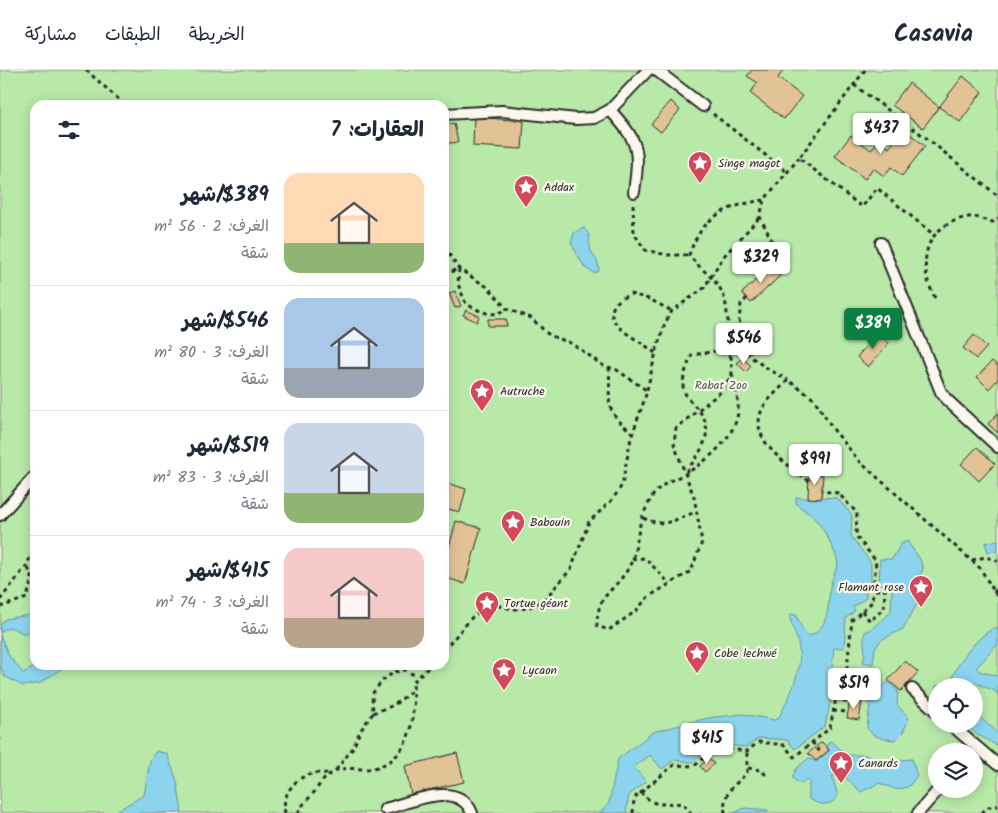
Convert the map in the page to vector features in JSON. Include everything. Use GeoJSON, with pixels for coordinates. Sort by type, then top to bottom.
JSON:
{"type":"FeatureCollection","features":[{"type":"Feature","properties":{"kind":"lane"},"geometry":{"type":"LineString","coordinates":[[449,114],[502,111],[586,119],[598,117],[610,110],[648,70]]}},
{"type":"Feature","properties":{"kind":"lane"},"geometry":{"type":"LineString","coordinates":[[656,70],[703,106]]}},
{"type":"Feature","properties":{"kind":"lane"},"geometry":{"type":"LineString","coordinates":[[610,110],[636,143],[638,162],[634,192]]}},
{"type":"Feature","properties":{"kind":"lane"},"geometry":{"type":"LineString","coordinates":[[881,243],[941,392],[951,404],[998,447]]}},
{"type":"Feature","properties":{"kind":"lane"},"geometry":{"type":"LineString","coordinates":[[0,515],[30,482]]}},
{"type":"Feature","properties":{"kind":"lane"},"geometry":{"type":"LineString","coordinates":[[912,689],[928,704]]}},
{"type":"Feature","properties":{"kind":"lane"},"geometry":{"type":"LineString","coordinates":[[958,733],[967,743]]}},
{"type":"Feature","properties":{"kind":"lane"},"geometry":{"type":"LineString","coordinates":[[983,755],[998,765]]}},
{"type":"Feature","properties":{"kind":"lane"},"geometry":{"type":"LineString","coordinates":[[385,809],[446,794],[463,798],[472,813]]}},
{"type":"Feature","properties":{"kind":"lane"},"geometry":{"type":"LineString","coordinates":[[918,813],[931,798]]}},
{"type":"Feature","properties":{"kind":"path"},"geometry":{"type":"LineString","coordinates":[[86,70],[119,100]]}},
{"type":"Feature","properties":{"kind":"path"},"geometry":{"type":"LineString","coordinates":[[449,644],[474,615],[500,606],[512,609],[528,608],[544,600],[560,584],[571,569],[589,522],[613,499],[622,485],[624,464],[655,353],[665,323],[672,311],[690,300],[712,277],[723,257],[760,218],[764,200],[799,158],[865,70]]}},
{"type":"Feature","properties":{"kind":"path"},"geometry":{"type":"LineString","coordinates":[[854,85],[929,140],[998,196]]}},
{"type":"Feature","properties":{"kind":"path"},"geometry":{"type":"LineString","coordinates":[[703,106],[787,172]]}},
{"type":"Feature","properties":{"kind":"path"},"geometry":{"type":"LineString","coordinates":[[799,158],[862,207],[877,188],[934,235]]}},
{"type":"Feature","properties":{"kind":"path"},"geometry":{"type":"LineString","coordinates":[[634,192],[634,233],[645,250],[667,255],[689,255]]}},
{"type":"Feature","properties":{"kind":"path"},"geometry":{"type":"LineString","coordinates":[[689,255],[694,240],[706,222],[734,205],[764,200]]}},
{"type":"Feature","properties":{"kind":"path"},"geometry":{"type":"LineString","coordinates":[[935,298],[929,287],[925,269],[927,246],[937,230],[954,221],[974,217],[993,222],[998,218]]}},
{"type":"Feature","properties":{"kind":"path"},"geometry":{"type":"LineString","coordinates":[[760,218],[779,255],[775,271]]}},
{"type":"Feature","properties":{"kind":"path"},"geometry":{"type":"LineString","coordinates":[[449,254],[459,269],[489,288],[507,309],[521,316],[531,318],[549,335],[573,344],[602,365],[617,370],[646,390]]}},
{"type":"Feature","properties":{"kind":"path"},"geometry":{"type":"LineString","coordinates":[[689,255],[698,267],[712,277],[723,294],[730,331],[740,346],[765,368],[788,380],[814,399],[833,429],[860,462],[980,568],[998,598]]}},
{"type":"Feature","properties":{"kind":"path"},"geometry":{"type":"LineString","coordinates":[[449,272],[459,269]]}},
{"type":"Feature","properties":{"kind":"path"},"geometry":{"type":"LineString","coordinates":[[459,269],[458,284],[466,304],[482,312],[494,315],[507,309]]}},
{"type":"Feature","properties":{"kind":"path"},"geometry":{"type":"LineString","coordinates":[[655,353],[619,328],[611,320],[611,312],[615,304],[631,294],[649,299],[672,311]]}},
{"type":"Feature","properties":{"kind":"path"},"geometry":{"type":"LineString","coordinates":[[747,298],[741,304],[739,320],[751,356]]}},
{"type":"Feature","properties":{"kind":"path"},"geometry":{"type":"LineString","coordinates":[[732,374],[722,391],[676,428],[674,444],[684,474],[697,512],[702,542],[691,571],[648,597],[636,611],[609,630],[596,626],[596,613],[601,601],[627,572],[643,518],[654,493],[668,482],[684,474],[701,465],[730,432],[738,414],[731,356],[740,346]]}},
{"type":"Feature","properties":{"kind":"path"},"geometry":{"type":"LineString","coordinates":[[684,474],[703,450],[707,438],[705,425],[698,410],[688,399],[683,386],[692,355],[716,351],[731,356]]}},
{"type":"Feature","properties":{"kind":"path"},"geometry":{"type":"LineString","coordinates":[[609,367],[609,404],[614,417],[633,433]]}},
{"type":"Feature","properties":{"kind":"path"},"geometry":{"type":"LineString","coordinates":[[788,380],[765,406],[759,418],[761,434],[777,455],[809,481]]}},
{"type":"Feature","properties":{"kind":"path"},"geometry":{"type":"LineString","coordinates":[[633,813],[634,798],[674,765],[694,766],[717,748],[746,752],[759,742],[784,745],[794,757],[830,728],[837,693],[845,687],[852,620],[872,602],[876,561],[856,536],[857,513],[838,493],[822,491]]}},
{"type":"Feature","properties":{"kind":"path"},"geometry":{"type":"LineString","coordinates":[[643,518],[658,524],[666,524],[697,512]]}},
{"type":"Feature","properties":{"kind":"path"},"geometry":{"type":"LineString","coordinates":[[971,560],[986,557],[998,561]]}},
{"type":"Feature","properties":{"kind":"path"},"geometry":{"type":"LineString","coordinates":[[0,600],[27,565],[30,558]]}},
{"type":"Feature","properties":{"kind":"path"},"geometry":{"type":"LineString","coordinates":[[632,559],[645,558],[657,568],[670,584]]}},
{"type":"Feature","properties":{"kind":"path"},"geometry":{"type":"LineString","coordinates":[[27,565],[30,573]]}},
{"type":"Feature","properties":{"kind":"path"},"geometry":{"type":"LineString","coordinates":[[0,607],[27,598],[30,586]]}},
{"type":"Feature","properties":{"kind":"path"},"geometry":{"type":"LineString","coordinates":[[994,593],[998,586]]}},
{"type":"Feature","properties":{"kind":"path"},"geometry":{"type":"LineString","coordinates":[[862,611],[870,620],[884,608],[884,590],[873,590]]}},
{"type":"Feature","properties":{"kind":"path"},"geometry":{"type":"LineString","coordinates":[[373,714],[372,694],[382,680],[394,672],[406,670],[418,677]]}},
{"type":"Feature","properties":{"kind":"path"},"geometry":{"type":"LineString","coordinates":[[285,813],[285,798],[296,781],[312,773],[320,775],[374,768],[392,760],[402,752],[410,733],[415,706],[414,682],[426,670]]}},
{"type":"Feature","properties":{"kind":"path"},"geometry":{"type":"LineString","coordinates":[[298,813],[318,787],[334,772],[353,748],[360,731],[373,714],[394,705],[414,690]]}},
{"type":"Feature","properties":{"kind":"path"},"geometry":{"type":"LineString","coordinates":[[836,697],[849,704]]}},
{"type":"Feature","properties":{"kind":"path"},"geometry":{"type":"LineString","coordinates":[[833,711],[848,712]]}},
{"type":"Feature","properties":{"kind":"path"},"geometry":{"type":"LineString","coordinates":[[812,742],[820,752]]}},
{"type":"Feature","properties":{"kind":"path"},"geometry":{"type":"LineString","coordinates":[[725,813],[724,800],[727,792],[747,773],[746,752]]}},
{"type":"Feature","properties":{"kind":"path"},"geometry":{"type":"LineString","coordinates":[[748,768],[761,770],[766,775]]}},
{"type":"Feature","properties":{"kind":"path"},"geometry":{"type":"LineString","coordinates":[[640,792],[648,801],[658,805],[683,804],[691,813]]}},
{"type":"Feature","properties":{"kind":"path"},"geometry":{"type":"LineString","coordinates":[[982,813],[987,807],[998,806]]}},
{"type":"Feature","properties":{"kind":"green space","name":"Rabat Zoo"},"geometry":{"type":"Polygon","coordinates":[[[0,70],[998,70],[998,813],[0,813],[0,70]]]}},
{"type":"Feature","properties":{"kind":"water"},"geometry":{"type":"Polygon","coordinates":[[[584,228],[589,235],[590,247],[599,267],[599,271],[594,273],[585,268],[571,243],[574,233],[584,228]]]}},
{"type":"Feature","properties":{"kind":"water"},"geometry":{"type":"Polygon","coordinates":[[[796,497],[837,498],[852,515],[851,536],[871,563],[871,584],[866,585],[866,598],[853,607],[855,611],[846,618],[844,648],[834,648],[832,668],[841,669],[840,685],[833,690],[825,726],[795,749],[787,740],[759,738],[746,747],[716,744],[693,762],[674,760],[662,769],[650,755],[634,767],[646,782],[629,795],[626,813],[600,813],[609,803],[618,759],[653,732],[708,718],[743,714],[774,720],[778,719],[794,685],[799,667],[800,658],[797,638],[790,619],[791,614],[796,615],[802,628],[809,636],[821,628],[827,615],[830,587],[838,563],[822,527],[796,503],[796,497]]]}},
{"type":"Feature","properties":{"kind":"water"},"geometry":{"type":"Polygon","coordinates":[[[998,540],[998,551],[988,552],[985,543],[998,540]]]}},
{"type":"Feature","properties":{"kind":"water"},"geometry":{"type":"Polygon","coordinates":[[[907,541],[920,559],[923,569],[916,584],[920,599],[903,629],[881,640],[875,648],[873,664],[863,662],[865,632],[891,612],[892,585],[879,584],[880,559],[892,559],[901,544],[907,541]]]}},
{"type":"Feature","properties":{"kind":"water"},"geometry":{"type":"Polygon","coordinates":[[[30,615],[30,632],[22,633],[11,628],[0,633],[0,625],[5,619],[30,615]]]}},
{"type":"Feature","properties":{"kind":"water"},"geometry":{"type":"Polygon","coordinates":[[[998,627],[998,644],[976,668],[979,671],[998,676],[998,695],[995,691],[983,686],[983,678],[952,678],[968,651],[983,635],[998,627]]]}},
{"type":"Feature","properties":{"kind":"water"},"geometry":{"type":"Polygon","coordinates":[[[0,635],[9,656],[23,673],[30,669],[60,670],[40,683],[23,686],[4,676],[0,665],[0,635]]]}},
{"type":"Feature","properties":{"kind":"water"},"geometry":{"type":"Polygon","coordinates":[[[873,682],[881,687],[888,682],[898,690],[897,705],[909,718],[903,732],[895,740],[879,737],[867,728],[870,704],[860,691],[873,682]]]}},
{"type":"Feature","properties":{"kind":"water"},"geometry":{"type":"Polygon","coordinates":[[[983,720],[998,733],[998,746],[976,733],[983,733],[983,720]]]}},
{"type":"Feature","properties":{"kind":"water"},"geometry":{"type":"Polygon","coordinates":[[[831,741],[843,752],[850,755],[865,755],[877,762],[912,759],[917,776],[909,786],[898,790],[879,783],[861,792],[844,776],[832,776],[838,796],[828,804],[817,803],[809,799],[809,781],[805,780],[803,783],[798,783],[792,777],[797,768],[809,758],[816,762],[829,751],[827,744],[831,741]]]}},
{"type":"Feature","properties":{"kind":"water"},"geometry":{"type":"Polygon","coordinates":[[[156,751],[167,754],[177,781],[182,813],[113,813],[144,795],[150,760],[156,751]]]}},
{"type":"Feature","properties":{"kind":"water"},"geometry":{"type":"Polygon","coordinates":[[[745,808],[768,810],[768,813],[734,813],[745,808]]]}},
{"type":"Feature","properties":{"kind":"building"},"geometry":{"type":"Polygon","coordinates":[[[752,70],[784,70],[778,78],[802,96],[784,119],[750,93],[758,83],[747,76],[752,70]]]}},
{"type":"Feature","properties":{"kind":"building"},"geometry":{"type":"Polygon","coordinates":[[[963,76],[982,92],[960,122],[939,107],[963,76]]]}},
{"type":"Feature","properties":{"kind":"building"},"geometry":{"type":"Polygon","coordinates":[[[909,83],[939,107],[923,128],[892,105],[909,83]]]}},
{"type":"Feature","properties":{"kind":"building"},"geometry":{"type":"Polygon","coordinates":[[[671,101],[680,110],[661,132],[651,124],[671,101]]]}},
{"type":"Feature","properties":{"kind":"building"},"geometry":{"type":"Polygon","coordinates":[[[474,117],[524,121],[522,149],[473,146],[474,117]]]}},
{"type":"Feature","properties":{"kind":"building"},"geometry":{"type":"Polygon","coordinates":[[[454,123],[458,142],[449,143],[449,124],[454,123]]]}},
{"type":"Feature","properties":{"kind":"building"},"geometry":{"type":"Polygon","coordinates":[[[904,129],[925,146],[902,176],[891,167],[884,176],[873,168],[865,179],[835,156],[851,135],[871,150],[879,140],[889,148],[904,129]]]}},
{"type":"Feature","properties":{"kind":"building"},"geometry":{"type":"Polygon","coordinates":[[[771,266],[780,276],[751,303],[742,293],[771,266]]]}},
{"type":"Feature","properties":{"kind":"building"},"geometry":{"type":"Polygon","coordinates":[[[455,291],[461,306],[455,308],[449,293],[455,291]]]}},
{"type":"Feature","properties":{"kind":"building"},"geometry":{"type":"Polygon","coordinates":[[[466,310],[479,316],[477,322],[463,315],[466,310]]]}},
{"type":"Feature","properties":{"kind":"building"},"geometry":{"type":"Polygon","coordinates":[[[488,319],[506,319],[507,326],[488,326],[488,319]]]}},
{"type":"Feature","properties":{"kind":"building"},"geometry":{"type":"Polygon","coordinates":[[[877,333],[889,343],[868,367],[857,357],[877,333]]]}},
{"type":"Feature","properties":{"kind":"building"},"geometry":{"type":"Polygon","coordinates":[[[974,335],[987,347],[976,359],[963,348],[974,335]]]}},
{"type":"Feature","properties":{"kind":"building"},"geometry":{"type":"Polygon","coordinates":[[[743,358],[751,366],[746,372],[737,363],[743,358]]]}},
{"type":"Feature","properties":{"kind":"building"},"geometry":{"type":"Polygon","coordinates":[[[992,361],[998,366],[998,379],[989,389],[977,377],[992,361]]]}},
{"type":"Feature","properties":{"kind":"building"},"geometry":{"type":"Polygon","coordinates":[[[998,413],[998,433],[988,424],[998,413]]]}},
{"type":"Feature","properties":{"kind":"building"},"geometry":{"type":"Polygon","coordinates":[[[977,447],[995,464],[979,481],[961,464],[977,447]]]}},
{"type":"Feature","properties":{"kind":"building"},"geometry":{"type":"Polygon","coordinates":[[[809,474],[823,475],[821,499],[808,498],[809,474]]]}},
{"type":"Feature","properties":{"kind":"building"},"geometry":{"type":"Polygon","coordinates":[[[449,484],[466,489],[460,512],[449,509],[449,484]]]}},
{"type":"Feature","properties":{"kind":"building"},"geometry":{"type":"Polygon","coordinates":[[[456,521],[481,528],[465,584],[449,579],[449,547],[456,521]]]}},
{"type":"Feature","properties":{"kind":"building"},"geometry":{"type":"Polygon","coordinates":[[[905,661],[918,672],[901,691],[888,680],[905,661]]]}},
{"type":"Feature","properties":{"kind":"building"},"geometry":{"type":"Polygon","coordinates":[[[850,700],[862,702],[859,720],[847,718],[850,700]]]}},
{"type":"Feature","properties":{"kind":"building"},"geometry":{"type":"Polygon","coordinates":[[[822,742],[829,750],[816,761],[808,753],[822,742]]]}},
{"type":"Feature","properties":{"kind":"building"},"geometry":{"type":"Polygon","coordinates":[[[457,753],[464,782],[411,794],[405,766],[457,753]]]}},
{"type":"Feature","properties":{"kind":"building"},"geometry":{"type":"Polygon","coordinates":[[[709,758],[714,764],[705,772],[700,766],[709,758]]]}},
{"type":"Feature","properties":{"kind":"place","name":"Singe magot"},"geometry":{"type":"Point","coordinates":[700,184]}},
{"type":"Feature","properties":{"kind":"place","name":"Addax"},"geometry":{"type":"Point","coordinates":[526,208]}},
{"type":"Feature","properties":{"kind":"place","name":"Autruche"},"geometry":{"type":"Point","coordinates":[482,412]}},
{"type":"Feature","properties":{"kind":"place","name":"Babouin"},"geometry":{"type":"Point","coordinates":[513,543]}},
{"type":"Feature","properties":{"kind":"place","name":"Flamant rose"},"geometry":{"type":"Point","coordinates":[921,608]}},
{"type":"Feature","properties":{"kind":"place","name":"Tortue géant"},"geometry":{"type":"Point","coordinates":[487,624]}},
{"type":"Feature","properties":{"kind":"place","name":"Cobe lechwé"},"geometry":{"type":"Point","coordinates":[697,674]}},
{"type":"Feature","properties":{"kind":"place","name":"Lycaon"},"geometry":{"type":"Point","coordinates":[504,691]}},
{"type":"Feature","properties":{"kind":"place","name":"Canards"},"geometry":{"type":"Point","coordinates":[841,784]}}]}
